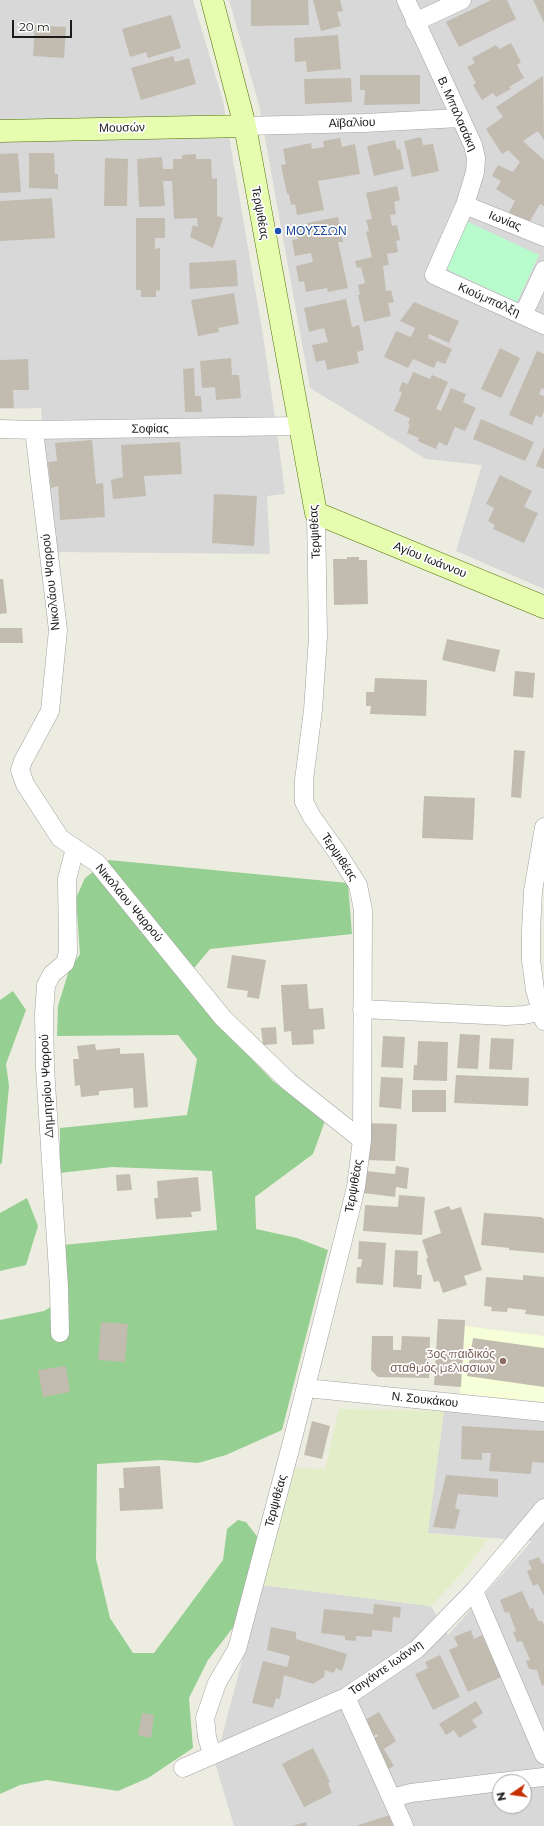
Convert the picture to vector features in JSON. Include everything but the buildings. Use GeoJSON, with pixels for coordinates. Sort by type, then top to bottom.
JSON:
{"type":"FeatureCollection","features":[{"type":"Feature","properties":{"kind":"street","name":"Τερψιθέας"},"geometry":{"type":"LineString","coordinates":[[212,0],[244,126],[316,513],[318,637],[313,710],[304,780],[304,802],[312,818],[337,852],[358,885],[363,910],[362,1140],[356,1187],[306,1388],[236,1648],[217,1683],[205,1718],[207,1737],[212,1754]]}},
{"type":"Feature","properties":{"kind":"street","name":"Β. Μπαλασάκη"},"geometry":{"type":"LineString","coordinates":[[406,0],[473,145],[476,158],[475,172],[465,205],[434,275]]}},
{"type":"Feature","properties":{"kind":"street"},"geometry":{"type":"LineString","coordinates":[[416,22],[462,0]]}},
{"type":"Feature","properties":{"kind":"street","name":"Αϊβαλίου"},"geometry":{"type":"LineString","coordinates":[[244,126],[364,123],[460,118]]}},
{"type":"Feature","properties":{"kind":"street","name":"Μουσών"},"geometry":{"type":"LineString","coordinates":[[0,131],[244,126]]}},
{"type":"Feature","properties":{"kind":"street","name":"Ιωνίας"},"geometry":{"type":"LineString","coordinates":[[465,205],[544,237]]}},
{"type":"Feature","properties":{"kind":"street"},"geometry":{"type":"LineString","coordinates":[[523,315],[544,270]]}},
{"type":"Feature","properties":{"kind":"street","name":"Κιούμπαλξη"},"geometry":{"type":"LineString","coordinates":[[434,275],[544,325]]}},
{"type":"Feature","properties":{"kind":"street","name":"Σοφίας"},"geometry":{"type":"LineString","coordinates":[[0,429],[34,430],[299,426]]}},
{"type":"Feature","properties":{"kind":"street","name":"Νικολάου Ψαρρού"},"geometry":{"type":"LineString","coordinates":[[34,430],[58,630],[50,711],[23,761],[20,770],[25,784],[60,838],[97,864],[223,1018],[290,1082],[362,1140]]}},
{"type":"Feature","properties":{"kind":"street","name":"Αγίου Ιωάννου"},"geometry":{"type":"LineString","coordinates":[[316,513],[544,607]]}},
{"type":"Feature","properties":{"kind":"street"},"geometry":{"type":"LineString","coordinates":[[362,1009],[506,1016],[543,1014],[535,990],[530,931],[533,892],[544,827]]}},
{"type":"Feature","properties":{"kind":"street","name":"Δημητρίου Ψαρρού"},"geometry":{"type":"LineString","coordinates":[[60,1333],[58,1264],[45,1068],[44,1014],[46,985],[52,974],[65,963],[68,952],[67,879],[74,848]]}},
{"type":"Feature","properties":{"kind":"street","name":"Ν. Σουκάκου"},"geometry":{"type":"LineString","coordinates":[[306,1388],[544,1412]]}},
{"type":"Feature","properties":{"kind":"street","name":"Τσιγάντε Ιωάννη"},"geometry":{"type":"LineString","coordinates":[[183,1768],[212,1754],[346,1697],[417,1649],[474,1591],[544,1508]]}},
{"type":"Feature","properties":{"kind":"street"},"geometry":{"type":"LineString","coordinates":[[474,1591],[544,1755]]}},
{"type":"Feature","properties":{"kind":"street"},"geometry":{"type":"LineString","coordinates":[[346,1697],[404,1826]]}},
{"type":"Feature","properties":{"kind":"street"},"geometry":{"type":"LineString","coordinates":[[532,1778],[544,1777]]}},
{"type":"Feature","properties":{"kind":"street"},"geometry":{"type":"LineString","coordinates":[[392,1798],[411,1793],[492,1783]]}},
{"type":"Feature","properties":{"kind":"shaded area"},"geometry":{"type":"Polygon","coordinates":[[[0,0],[193,0],[223,101],[263,335],[276,424],[285,494],[267,496],[270,554],[54,552],[41,408],[0,409],[0,0]]]}},
{"type":"Feature","properties":{"kind":"shaded area"},"geometry":{"type":"Polygon","coordinates":[[[229,0],[544,0],[544,589],[456,551],[482,465],[426,459],[310,388],[259,105],[229,0]]]}},
{"type":"Feature","properties":{"kind":"shaded area"},"geometry":{"type":"Polygon","coordinates":[[[468,222],[539,255],[517,302],[446,269],[468,222]]]}},
{"type":"Feature","properties":{"kind":"shaded area","name":"3ος παιδικός σταθμός μελισσιων"},"geometry":{"type":"Polygon","coordinates":[[[465,1326],[544,1336],[544,1402],[460,1394],[465,1326]]]}},
{"type":"Feature","properties":{"kind":"shaded area"},"geometry":{"type":"Polygon","coordinates":[[[339,1409],[444,1411],[428,1533],[488,1539],[464,1571],[431,1606],[262,1585],[295,1468],[325,1469],[339,1409]]]}},
{"type":"Feature","properties":{"kind":"shaded area"},"geometry":{"type":"Polygon","coordinates":[[[444,1411],[544,1417],[544,1826],[234,1826],[215,1763],[262,1585],[431,1606],[448,1635],[532,1541],[427,1533],[444,1411]]]}},
{"type":"Feature","properties":{"kind":"green space"},"geometry":{"type":"Polygon","coordinates":[[[109,860],[348,883],[352,934],[210,949],[184,980],[212,1018],[273,1081],[325,1121],[313,1154],[255,1197],[256,1229],[297,1238],[328,1250],[282,1430],[226,1455],[198,1463],[161,1460],[97,1464],[96,1559],[110,1618],[133,1653],[154,1653],[223,1560],[227,1529],[238,1520],[246,1522],[259,1539],[235,1625],[208,1660],[189,1698],[193,1748],[148,1778],[118,1791],[47,1780],[20,1785],[0,1794],[0,1320],[44,1311],[68,1296],[63,1245],[217,1230],[212,1171],[112,1167],[60,1173],[60,1128],[187,1115],[197,1059],[178,1035],[57,1036],[58,1006],[69,970],[80,954],[76,898],[85,878],[109,860]]]}},
{"type":"Feature","properties":{"kind":"green space"},"geometry":{"type":"Polygon","coordinates":[[[13,991],[26,1010],[6,1064],[9,1086],[2,1162],[0,1165],[0,1000],[13,991]]]}},
{"type":"Feature","properties":{"kind":"green space"},"geometry":{"type":"Polygon","coordinates":[[[27,1198],[38,1226],[26,1265],[0,1271],[0,1213],[27,1198]]]}},
{"type":"Feature","properties":{"kind":"place","name":"ΜΟΥΣΣΩΝ"},"geometry":{"type":"Point","coordinates":[278,231]}},
{"type":"Feature","properties":{"kind":"place","name":"3ος παιδικός σταθμός μελισσιων"},"geometry":{"type":"Point","coordinates":[503,1361]}}]}
